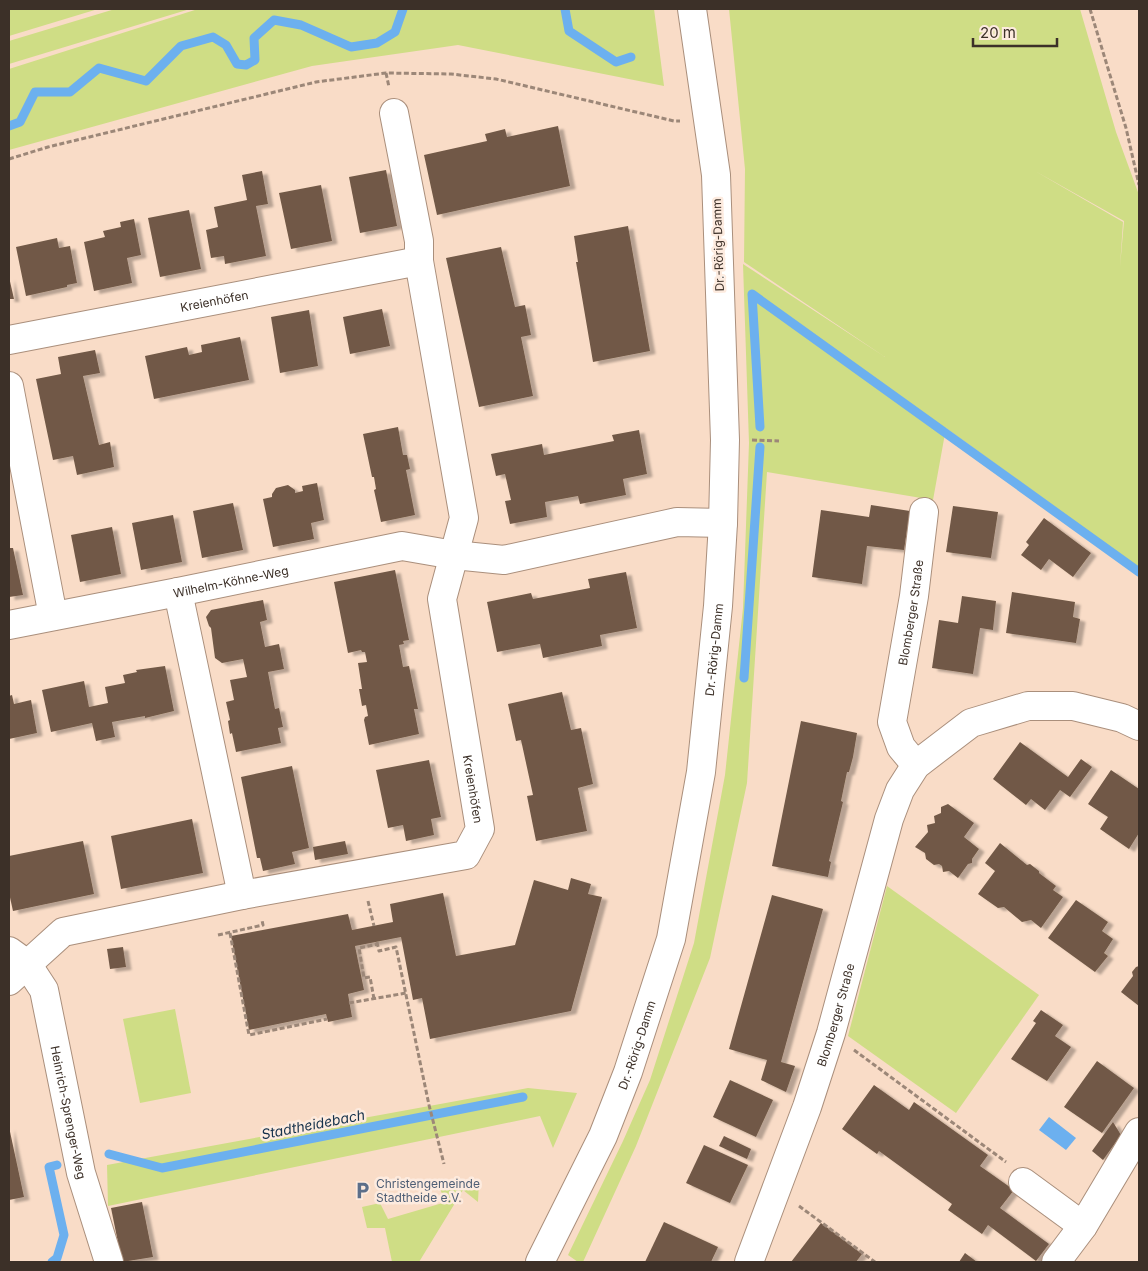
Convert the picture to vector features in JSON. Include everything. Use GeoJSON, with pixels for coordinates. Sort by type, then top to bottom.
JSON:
{"type":"FeatureCollection","features":[{"type":"Feature","properties":{"kind":"street","name":"Dr.-Rörig-Damm"},"geometry":{"type":"LineString","coordinates":[[540,1262],[603,1136],[628,1072],[670,938],[701,772],[718,606],[723,522],[724,440],[716,185],[692,9]]}},
{"type":"Feature","properties":{"kind":"street","name":"Kreienhöfen"},"geometry":{"type":"LineString","coordinates":[[15,965],[63,932],[242,895],[466,855],[480,829],[442,599],[464,518],[419,261],[419,241],[394,113]]}},
{"type":"Feature","properties":{"kind":"street","name":"Kreienhöfen"},"geometry":{"type":"LineString","coordinates":[[9,340],[419,261]]}},
{"type":"Feature","properties":{"kind":"street"},"geometry":{"type":"LineString","coordinates":[[9,386],[52,616]]}},
{"type":"Feature","properties":{"kind":"street","name":"Blomberger Straße"},"geometry":{"type":"LineString","coordinates":[[916,765],[901,747],[892,722],[914,596],[924,512]]}},
{"type":"Feature","properties":{"kind":"street"},"geometry":{"type":"LineString","coordinates":[[454,555],[504,560],[677,522],[723,522]]}},
{"type":"Feature","properties":{"kind":"street","name":"Wilhelm-Köhne-Weg"},"geometry":{"type":"LineString","coordinates":[[9,625],[402,546],[454,555]]}},
{"type":"Feature","properties":{"kind":"street"},"geometry":{"type":"LineString","coordinates":[[178,592],[242,895]]}},
{"type":"Feature","properties":{"kind":"street","name":"Blomberger Straße"},"geometry":{"type":"LineString","coordinates":[[749,1262],[807,1108],[831,1033],[889,820],[900,790],[916,765],[971,723],[1028,706],[1073,706],[1122,718],[1139,726]]}},
{"type":"Feature","properties":{"kind":"street","name":"Heinrich-Sprenger-Weg"},"geometry":{"type":"LineString","coordinates":[[15,965],[44,990],[81,1173],[109,1262]]}},
{"type":"Feature","properties":{"kind":"street"},"geometry":{"type":"LineString","coordinates":[[1056,1262],[1083,1226],[1139,1132]]}},
{"type":"Feature","properties":{"kind":"street"},"geometry":{"type":"LineString","coordinates":[[1023,1182],[1083,1226]]}},
{"type":"Feature","properties":{"kind":"path"},"geometry":{"type":"LineString","coordinates":[[1090,9],[1126,128],[1139,185]]}},
{"type":"Feature","properties":{"kind":"path"},"geometry":{"type":"LineString","coordinates":[[9,159],[58,145],[316,82],[386,73],[451,74],[496,79],[674,121],[708,118]]}},
{"type":"Feature","properties":{"kind":"path"},"geometry":{"type":"LineString","coordinates":[[744,440],[779,440]]}},
{"type":"Feature","properties":{"kind":"path"},"geometry":{"type":"LineString","coordinates":[[230,933],[249,1035],[327,1019]]}},
{"type":"Feature","properties":{"kind":"path"},"geometry":{"type":"LineString","coordinates":[[374,998],[370,977],[364,978],[359,948],[377,943],[379,951],[396,947],[429,1105],[444,1164]]}},
{"type":"Feature","properties":{"kind":"path"},"geometry":{"type":"LineString","coordinates":[[349,1003],[406,993]]}},
{"type":"Feature","properties":{"kind":"path"},"geometry":{"type":"LineString","coordinates":[[831,1033],[1022,1174],[1023,1182]]}},
{"type":"Feature","properties":{"kind":"path"},"geometry":{"type":"LineString","coordinates":[[777,1189],[874,1262]]}},
{"type":"Feature","properties":{"kind":"green space"},"geometry":{"type":"Polygon","coordinates":[[[9,9],[98,9],[9,36],[9,9]]]}},
{"type":"Feature","properties":{"kind":"green space"},"geometry":{"type":"Polygon","coordinates":[[[115,9],[190,9],[9,64],[9,41],[115,9]]]}},
{"type":"Feature","properties":{"kind":"green space"},"geometry":{"type":"Polygon","coordinates":[[[198,9],[654,9],[664,86],[458,45],[312,66],[9,150],[9,69],[198,9]]]}},
{"type":"Feature","properties":{"kind":"green space"},"geometry":{"type":"Polygon","coordinates":[[[729,9],[1080,9],[1116,132],[1139,195],[1139,568],[946,428],[933,500],[767,472],[747,783],[710,958],[636,1146],[583,1262],[578,1262],[568,1255],[650,1080],[694,943],[725,775],[743,608],[749,443],[743,264],[885,357],[744,262],[745,169],[729,9]],[[1035,171],[1123,222],[1120,267],[1124,221],[1035,171]]]}},
{"type":"Feature","properties":{"kind":"green space"},"geometry":{"type":"Polygon","coordinates":[[[887,886],[1039,995],[956,1113],[848,1036],[887,886]]]}},
{"type":"Feature","properties":{"kind":"green space"},"geometry":{"type":"Polygon","coordinates":[[[175,1009],[191,1093],[140,1103],[123,1019],[175,1009]]]}},
{"type":"Feature","properties":{"kind":"green space"},"geometry":{"type":"Polygon","coordinates":[[[528,1088],[577,1093],[553,1148],[540,1116],[108,1206],[107,1165],[528,1088]]]}},
{"type":"Feature","properties":{"kind":"green space"},"geometry":{"type":"Polygon","coordinates":[[[479,1181],[478,1202],[463,1190],[419,1262],[392,1262],[385,1228],[367,1228],[362,1207],[380,1203],[388,1219],[446,1202],[440,1189],[479,1181]]]}},
{"type":"Feature","properties":{"kind":"water"},"geometry":{"type":"Polygon","coordinates":[[[1049,1117],[1076,1138],[1066,1150],[1039,1130],[1049,1117]]]}},
{"type":"Feature","properties":{"kind":"building"},"geometry":{"type":"Polygon","coordinates":[[[558,126],[570,186],[437,215],[424,155],[487,141],[485,134],[505,129],[507,137],[558,126]]]}},
{"type":"Feature","properties":{"kind":"building"},"geometry":{"type":"Polygon","coordinates":[[[386,170],[397,226],[360,233],[349,177],[386,170]]]}},
{"type":"Feature","properties":{"kind":"building"},"geometry":{"type":"Polygon","coordinates":[[[262,171],[268,204],[256,206],[266,256],[225,264],[224,256],[211,258],[206,230],[218,227],[214,207],[247,200],[242,175],[262,171]]]}},
{"type":"Feature","properties":{"kind":"building"},"geometry":{"type":"Polygon","coordinates":[[[321,185],[332,241],[291,249],[279,193],[321,185]]]}},
{"type":"Feature","properties":{"kind":"building"},"geometry":{"type":"Polygon","coordinates":[[[189,210],[201,269],[160,277],[148,218],[189,210]]]}},
{"type":"Feature","properties":{"kind":"building"},"geometry":{"type":"Polygon","coordinates":[[[134,219],[141,255],[127,258],[132,283],[94,291],[84,242],[105,237],[103,231],[121,227],[120,222],[134,219]]]}},
{"type":"Feature","properties":{"kind":"building"},"geometry":{"type":"Polygon","coordinates":[[[628,226],[650,351],[593,362],[576,262],[578,262],[574,236],[628,226]]]}},
{"type":"Feature","properties":{"kind":"building"},"geometry":{"type":"Polygon","coordinates":[[[57,238],[59,248],[70,246],[77,283],[26,296],[16,247],[57,238]]]}},
{"type":"Feature","properties":{"kind":"building"},"geometry":{"type":"Polygon","coordinates":[[[501,247],[515,307],[525,305],[531,335],[521,337],[533,396],[479,407],[446,258],[501,247]]]}},
{"type":"Feature","properties":{"kind":"building"},"geometry":{"type":"Polygon","coordinates":[[[9,277],[14,299],[9,299],[9,277]]]}},
{"type":"Feature","properties":{"kind":"building"},"geometry":{"type":"Polygon","coordinates":[[[382,309],[390,346],[350,354],[343,317],[382,309]]]}},
{"type":"Feature","properties":{"kind":"building"},"geometry":{"type":"Polygon","coordinates":[[[309,310],[318,366],[280,373],[271,317],[309,310]]]}},
{"type":"Feature","properties":{"kind":"building"},"geometry":{"type":"Polygon","coordinates":[[[240,337],[249,380],[154,399],[145,356],[187,347],[189,355],[202,352],[201,345],[240,337]]]}},
{"type":"Feature","properties":{"kind":"building"},"geometry":{"type":"Polygon","coordinates":[[[95,350],[100,373],[83,376],[99,445],[110,442],[114,467],[77,475],[73,456],[53,460],[36,379],[61,374],[58,357],[95,350]]]}},
{"type":"Feature","properties":{"kind":"building"},"geometry":{"type":"Polygon","coordinates":[[[398,427],[403,455],[407,455],[410,469],[406,470],[415,515],[381,522],[374,490],[376,489],[374,477],[372,477],[363,434],[398,427]]]}},
{"type":"Feature","properties":{"kind":"building"},"geometry":{"type":"Polygon","coordinates":[[[639,430],[647,474],[623,479],[626,495],[580,504],[578,496],[545,502],[547,517],[510,524],[505,501],[511,500],[505,474],[496,476],[491,454],[542,444],[544,455],[614,441],[612,435],[639,430]]]}},
{"type":"Feature","properties":{"kind":"building"},"geometry":{"type":"Polygon","coordinates":[[[317,483],[324,520],[311,523],[314,539],[273,547],[263,499],[272,497],[276,488],[288,485],[295,490],[295,493],[303,491],[302,486],[317,483]]]}},
{"type":"Feature","properties":{"kind":"building"},"geometry":{"type":"Polygon","coordinates":[[[233,503],[243,550],[202,558],[193,511],[233,503]]]}},
{"type":"Feature","properties":{"kind":"building"},"geometry":{"type":"Polygon","coordinates":[[[871,505],[910,511],[904,550],[867,546],[862,584],[812,577],[821,510],[869,517],[871,505]]]}},
{"type":"Feature","properties":{"kind":"building"},"geometry":{"type":"Polygon","coordinates":[[[953,506],[998,512],[991,558],[946,552],[953,506]]]}},
{"type":"Feature","properties":{"kind":"building"},"geometry":{"type":"Polygon","coordinates":[[[173,515],[182,562],[141,570],[132,523],[173,515]]]}},
{"type":"Feature","properties":{"kind":"building"},"geometry":{"type":"Polygon","coordinates":[[[1044,518],[1091,553],[1073,577],[1049,559],[1041,570],[1021,555],[1029,545],[1026,542],[1044,518]]]}},
{"type":"Feature","properties":{"kind":"building"},"geometry":{"type":"Polygon","coordinates":[[[112,527],[121,574],[80,582],[71,535],[112,527]]]}},
{"type":"Feature","properties":{"kind":"building"},"geometry":{"type":"Polygon","coordinates":[[[9,548],[13,548],[23,595],[9,597],[9,548]]]}},
{"type":"Feature","properties":{"kind":"building"},"geometry":{"type":"Polygon","coordinates":[[[395,570],[409,640],[403,641],[404,644],[399,645],[403,667],[409,666],[418,709],[414,709],[419,734],[369,745],[364,720],[368,716],[366,705],[362,706],[359,689],[362,689],[358,663],[367,662],[365,652],[361,650],[348,653],[334,582],[395,570]]]}},
{"type":"Feature","properties":{"kind":"building"},"geometry":{"type":"Polygon","coordinates":[[[626,572],[637,628],[600,635],[602,646],[543,658],[540,644],[497,652],[487,602],[531,593],[533,599],[590,588],[588,579],[626,572]]]}},
{"type":"Feature","properties":{"kind":"building"},"geometry":{"type":"Polygon","coordinates":[[[1012,592],[1075,602],[1073,617],[1080,619],[1076,643],[1006,633],[1012,592]]]}},
{"type":"Feature","properties":{"kind":"building"},"geometry":{"type":"Polygon","coordinates":[[[962,596],[996,601],[993,630],[980,628],[973,674],[932,668],[939,620],[958,623],[962,596]]]}},
{"type":"Feature","properties":{"kind":"building"},"geometry":{"type":"Polygon","coordinates":[[[263,600],[267,620],[260,622],[265,647],[279,644],[284,669],[268,672],[275,709],[279,708],[283,727],[278,728],[281,743],[236,752],[232,733],[230,734],[228,721],[230,720],[226,702],[234,700],[230,680],[247,677],[243,659],[222,663],[215,658],[211,628],[206,617],[211,610],[263,600]]]}},
{"type":"Feature","properties":{"kind":"building"},"geometry":{"type":"Polygon","coordinates":[[[165,666],[174,711],[145,718],[145,716],[112,722],[115,737],[96,741],[92,723],[51,732],[42,690],[84,681],[89,707],[108,703],[105,687],[125,683],[123,675],[137,672],[136,670],[165,666]]]}},
{"type":"Feature","properties":{"kind":"building"},"geometry":{"type":"Polygon","coordinates":[[[562,692],[571,730],[581,728],[593,784],[578,788],[587,831],[536,841],[527,796],[533,795],[521,740],[516,741],[508,704],[562,692]]]}},
{"type":"Feature","properties":{"kind":"building"},"geometry":{"type":"Polygon","coordinates":[[[12,695],[14,704],[31,700],[37,733],[9,739],[9,696],[12,695]]]}},
{"type":"Feature","properties":{"kind":"building"},"geometry":{"type":"Polygon","coordinates":[[[801,721],[857,733],[853,757],[849,772],[847,772],[841,801],[843,802],[829,861],[831,862],[828,877],[772,866],[801,721]]]}},
{"type":"Feature","properties":{"kind":"building"},"geometry":{"type":"Polygon","coordinates":[[[1020,742],[1068,777],[1081,759],[1092,767],[1070,797],[1060,790],[1045,810],[1031,799],[1026,805],[993,779],[1020,742]]]}},
{"type":"Feature","properties":{"kind":"building"},"geometry":{"type":"Polygon","coordinates":[[[429,760],[441,817],[431,819],[434,835],[406,841],[403,825],[388,828],[376,770],[429,760]]]}},
{"type":"Feature","properties":{"kind":"building"},"geometry":{"type":"Polygon","coordinates":[[[292,766],[309,848],[292,852],[295,864],[263,871],[260,858],[257,858],[241,777],[292,766]]]}},
{"type":"Feature","properties":{"kind":"building"},"geometry":{"type":"Polygon","coordinates":[[[1111,770],[1139,789],[1139,833],[1129,849],[1100,829],[1108,817],[1088,804],[1111,770]]]}},
{"type":"Feature","properties":{"kind":"building"},"geometry":{"type":"Polygon","coordinates":[[[948,804],[974,823],[964,837],[979,849],[972,859],[972,863],[968,864],[958,878],[949,871],[943,872],[942,866],[939,864],[934,865],[926,859],[925,853],[915,847],[928,832],[927,825],[935,823],[934,816],[941,813],[941,807],[948,804]]]}},
{"type":"Feature","properties":{"kind":"building"},"geometry":{"type":"Polygon","coordinates":[[[192,819],[203,873],[121,889],[111,836],[192,819]]]}},
{"type":"Feature","properties":{"kind":"building"},"geometry":{"type":"Polygon","coordinates":[[[83,841],[94,894],[13,911],[9,893],[9,856],[83,841]]]}},
{"type":"Feature","properties":{"kind":"building"},"geometry":{"type":"Polygon","coordinates":[[[345,841],[348,854],[315,860],[313,847],[345,841]]]}},
{"type":"Feature","properties":{"kind":"building"},"geometry":{"type":"Polygon","coordinates":[[[1000,843],[1027,865],[1030,864],[1039,871],[1056,886],[1053,890],[1063,897],[1041,928],[1031,920],[1022,922],[1004,907],[998,908],[978,894],[995,871],[985,863],[1000,843]]]}},
{"type":"Feature","properties":{"kind":"building"},"geometry":{"type":"Polygon","coordinates":[[[571,878],[591,884],[588,894],[602,897],[571,1011],[430,1039],[422,998],[413,1000],[401,937],[355,946],[364,990],[348,994],[352,1017],[328,1022],[326,1014],[249,1030],[231,936],[348,914],[352,930],[393,922],[390,904],[443,893],[456,956],[515,945],[534,880],[568,890],[571,878]]]}},
{"type":"Feature","properties":{"kind":"building"},"geometry":{"type":"Polygon","coordinates":[[[772,895],[823,909],[781,1062],[795,1066],[786,1092],[761,1080],[767,1060],[729,1049],[772,895]]]}},
{"type":"Feature","properties":{"kind":"building"},"geometry":{"type":"Polygon","coordinates":[[[1076,900],[1108,922],[1102,931],[1113,939],[1104,953],[1108,956],[1095,972],[1048,938],[1076,900]]]}},
{"type":"Feature","properties":{"kind":"building"},"geometry":{"type":"Polygon","coordinates":[[[123,947],[126,967],[110,969],[107,949],[123,947]]]}},
{"type":"Feature","properties":{"kind":"building"},"geometry":{"type":"Polygon","coordinates":[[[1139,966],[1139,1006],[1121,992],[1133,976],[1132,972],[1139,966]]]}},
{"type":"Feature","properties":{"kind":"building"},"geometry":{"type":"Polygon","coordinates":[[[1041,1010],[1063,1025],[1055,1036],[1071,1047],[1047,1081],[1011,1059],[1036,1023],[1033,1021],[1041,1010]]]}},
{"type":"Feature","properties":{"kind":"building"},"geometry":{"type":"Polygon","coordinates":[[[1097,1061],[1134,1088],[1102,1133],[1064,1107],[1097,1061]]]}},
{"type":"Feature","properties":{"kind":"building"},"geometry":{"type":"Polygon","coordinates":[[[730,1080],[773,1100],[756,1137],[713,1117],[730,1080]]]}},
{"type":"Feature","properties":{"kind":"building"},"geometry":{"type":"Polygon","coordinates":[[[874,1085],[909,1110],[914,1102],[988,1155],[980,1166],[1014,1190],[1000,1208],[1049,1244],[1036,1261],[988,1225],[982,1234],[948,1210],[952,1204],[879,1151],[877,1154],[842,1129],[874,1085]]]}},
{"type":"Feature","properties":{"kind":"building"},"geometry":{"type":"Polygon","coordinates":[[[1113,1122],[1121,1135],[1103,1160],[1092,1151],[1113,1122]]]}},
{"type":"Feature","properties":{"kind":"building"},"geometry":{"type":"Polygon","coordinates":[[[9,1127],[24,1197],[9,1200],[9,1127]]]}},
{"type":"Feature","properties":{"kind":"building"},"geometry":{"type":"Polygon","coordinates":[[[724,1136],[751,1149],[747,1159],[719,1146],[724,1136]]]}},
{"type":"Feature","properties":{"kind":"building"},"geometry":{"type":"Polygon","coordinates":[[[704,1145],[748,1165],[730,1203],[686,1183],[704,1145]]]}},
{"type":"Feature","properties":{"kind":"building"},"geometry":{"type":"Polygon","coordinates":[[[142,1202],[153,1257],[122,1262],[111,1208],[142,1202]]]}},
{"type":"Feature","properties":{"kind":"building"},"geometry":{"type":"Polygon","coordinates":[[[664,1222],[718,1247],[711,1262],[645,1262],[664,1222]]]}},
{"type":"Feature","properties":{"kind":"building"},"geometry":{"type":"Polygon","coordinates":[[[821,1223],[862,1254],[856,1262],[791,1262],[821,1223]]]}},
{"type":"Feature","properties":{"kind":"building"},"geometry":{"type":"Polygon","coordinates":[[[965,1253],[977,1262],[959,1262],[965,1253]]]}},
{"type":"Feature","properties":{"kind":"waterway"},"geometry":{"type":"LineString","coordinates":[[9,126],[20,122],[35,92],[70,92],[99,68],[146,81],[181,46],[213,37],[226,45],[237,64],[246,65],[255,60],[254,38],[274,20],[301,25],[351,47],[377,43],[395,32],[403,9]]}},
{"type":"Feature","properties":{"kind":"waterway"},"geometry":{"type":"LineString","coordinates":[[565,9],[569,31],[616,62],[631,57]]}},
{"type":"Feature","properties":{"kind":"waterway"},"geometry":{"type":"LineString","coordinates":[[760,427],[752,294],[1139,572]]}},
{"type":"Feature","properties":{"kind":"waterway"},"geometry":{"type":"LineString","coordinates":[[744,678],[760,447]]}},
{"type":"Feature","properties":{"kind":"waterway","name":"Stadtheidebach"},"geometry":{"type":"LineString","coordinates":[[109,1154],[162,1168],[523,1097]]}},
{"type":"Feature","properties":{"kind":"waterway","name":"Stadtheidebach"},"geometry":{"type":"LineString","coordinates":[[52,1262],[57,1258],[64,1235],[49,1167],[57,1165]]}},
{"type":"Feature","properties":{"kind":"place","name":"Christengemeinde Stadtheide e.V."},"geometry":{"type":"Point","coordinates":[362,1190]}}]}
